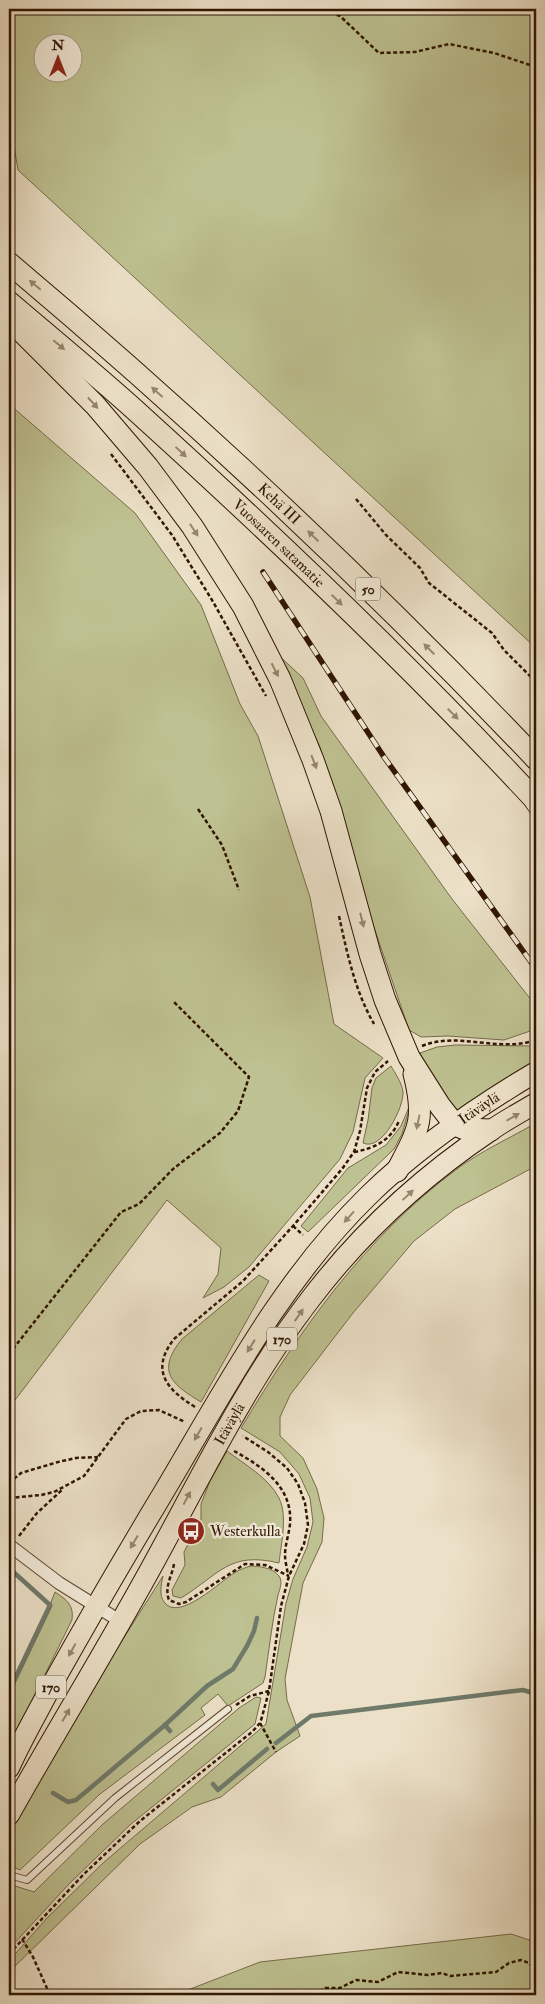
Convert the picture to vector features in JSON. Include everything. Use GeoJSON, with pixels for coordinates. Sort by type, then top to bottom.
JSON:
{"type":"FeatureCollection","features":[{"type":"Feature","properties":{"kind":"highway","name":"Kehä III"},"geometry":{"type":"LineString","coordinates":[[9,263],[193,424],[295,519],[396,616],[536,759]]}},
{"type":"Feature","properties":{"kind":"highway","name":"Vuosaaren satamatie"},"geometry":{"type":"LineString","coordinates":[[9,302],[134,409],[247,513],[390,652],[500,762],[536,801]]}},
{"type":"Feature","properties":{"kind":"highway"},"geometry":{"type":"LineString","coordinates":[[9,319],[95,405],[148,467],[192,526],[243,606],[280,679],[313,760],[331,811],[370,954],[385,1000],[440,1106],[455,1125],[465,1129],[490,1130]]}},
{"type":"Feature","properties":{"kind":"highway"},"geometry":{"type":"LineString","coordinates":[[397,1171],[415,1136],[420,1120],[420,1099],[413,1052]]}},
{"type":"Feature","properties":{"kind":"main road","name":"Itäväylä"},"geometry":{"type":"LineString","coordinates":[[9,1768],[95,1607],[255,1339],[293,1283],[332,1235],[367,1197],[455,1125],[536,1072]]}},
{"type":"Feature","properties":{"kind":"main road","name":"Itäväylä"},"geometry":{"type":"LineString","coordinates":[[9,1816],[263,1368],[312,1297],[348,1254],[393,1208],[428,1176],[490,1130],[536,1103]]}},
{"type":"Feature","properties":{"kind":"street"},"geometry":{"type":"LineString","coordinates":[[10,1546],[59,1583],[120,1622]]}},
{"type":"Feature","properties":{"kind":"lane"},"geometry":{"type":"LineString","coordinates":[[500,762],[536,815]]}},
{"type":"Feature","properties":{"kind":"lane"},"geometry":{"type":"LineString","coordinates":[[9,1875],[27,1880],[115,1798],[228,1709]]}},
{"type":"Feature","properties":{"kind":"path"},"geometry":{"type":"LineString","coordinates":[[318,9],[340,16],[379,53],[415,52],[449,44],[494,53],[536,67]]}},
{"type":"Feature","properties":{"kind":"path"},"geometry":{"type":"LineString","coordinates":[[106,447],[172,535],[212,600],[269,701]]}},
{"type":"Feature","properties":{"kind":"path"},"geometry":{"type":"LineString","coordinates":[[356,499],[386,535],[420,568],[429,583],[492,634],[504,650],[536,682]]}},
{"type":"Feature","properties":{"kind":"path"},"geometry":{"type":"LineString","coordinates":[[198,809],[222,845],[239,890]]}},
{"type":"Feature","properties":{"kind":"path"},"geometry":{"type":"LineString","coordinates":[[338,910],[362,1001],[378,1031]]}},
{"type":"Feature","properties":{"kind":"path"},"geometry":{"type":"LineString","coordinates":[[9,1354],[121,1212],[139,1204],[173,1169],[220,1133],[238,1111],[249,1077],[174,1002]]}},
{"type":"Feature","properties":{"kind":"path"},"geometry":{"type":"LineString","coordinates":[[413,1052],[429,1042],[441,1040],[506,1044],[528,1043],[536,1040]]}},
{"type":"Feature","properties":{"kind":"path"},"geometry":{"type":"LineString","coordinates":[[198,1409],[168,1387],[162,1368],[166,1350],[174,1339],[243,1281],[293,1226],[354,1152],[360,1131],[367,1088],[375,1072],[388,1061]]}},
{"type":"Feature","properties":{"kind":"path"},"geometry":{"type":"LineString","coordinates":[[354,1152],[371,1148],[386,1140],[396,1128],[399,1120]]}},
{"type":"Feature","properties":{"kind":"path"},"geometry":{"type":"LineString","coordinates":[[293,1226],[303,1235]]}},
{"type":"Feature","properties":{"kind":"path"},"geometry":{"type":"LineString","coordinates":[[9,1498],[41,1495],[67,1486],[84,1476],[126,1419],[141,1411],[159,1410],[172,1414],[191,1425]]}},
{"type":"Feature","properties":{"kind":"path"},"geometry":{"type":"LineString","coordinates":[[9,1954],[84,1874],[140,1821],[260,1724],[269,1691],[281,1606],[289,1576],[304,1544],[308,1525],[305,1503],[298,1484],[287,1468],[268,1452],[240,1434]]}},
{"type":"Feature","properties":{"kind":"path"},"geometry":{"type":"LineString","coordinates":[[232,1450],[255,1463],[269,1474],[281,1487],[289,1504],[290,1523],[285,1555],[289,1576]]}},
{"type":"Feature","properties":{"kind":"path"},"geometry":{"type":"LineString","coordinates":[[9,1484],[21,1473],[76,1458],[98,1456]]}},
{"type":"Feature","properties":{"kind":"path"},"geometry":{"type":"LineString","coordinates":[[10,1546],[37,1513],[67,1486]]}},
{"type":"Feature","properties":{"kind":"path"},"geometry":{"type":"LineString","coordinates":[[175,1560],[166,1594],[169,1600],[179,1604],[186,1602],[245,1564],[265,1565],[289,1576]]}},
{"type":"Feature","properties":{"kind":"path"},"geometry":{"type":"LineString","coordinates":[[228,1709],[250,1696],[269,1691]]}},
{"type":"Feature","properties":{"kind":"path"},"geometry":{"type":"LineString","coordinates":[[260,1724],[276,1752]]}},
{"type":"Feature","properties":{"kind":"path"},"geometry":{"type":"LineString","coordinates":[[22,1939],[33,1956],[50,1995]]}},
{"type":"Feature","properties":{"kind":"path"},"geometry":{"type":"LineString","coordinates":[[315,1995],[325,1988],[340,1988],[356,1980],[378,1982],[398,1972],[428,1975],[442,1973],[450,1976],[496,1972],[509,1963],[521,1960],[529,1963],[536,1971]]}},
{"type":"Feature","properties":{"kind":"path"},"geometry":{"type":"LineString","coordinates":[[315,1995],[320,1995]]}},
{"type":"Feature","properties":{"kind":"green space"},"geometry":{"type":"Polygon","coordinates":[[[9,9],[536,9],[536,648],[18,170],[9,115],[9,9]]]}},
{"type":"Feature","properties":{"kind":"green space"},"geometry":{"type":"Polygon","coordinates":[[[9,404],[135,513],[201,605],[240,704],[258,736],[310,897],[334,1024],[383,1058],[365,1078],[353,1132],[340,1159],[249,1267],[224,1287],[203,1298],[218,1274],[221,1248],[167,1200],[9,1408],[9,404]]]}},
{"type":"Feature","properties":{"kind":"green space"},"geometry":{"type":"Polygon","coordinates":[[[276,653],[303,678],[321,716],[452,899],[536,1006],[536,1029],[504,1040],[448,1036],[421,1037],[409,1030],[366,904],[338,802],[320,747],[276,653]]]}},
{"type":"Feature","properties":{"kind":"green space"},"geometry":{"type":"Polygon","coordinates":[[[455,1045],[533,1046],[536,1050],[536,1063],[458,1111],[453,1111],[427,1069],[420,1053],[437,1047],[455,1045]]]}},
{"type":"Feature","properties":{"kind":"green space"},"geometry":{"type":"Polygon","coordinates":[[[391,1066],[403,1092],[400,1108],[384,1135],[370,1144],[363,1143],[372,1088],[376,1078],[391,1066]]]}},
{"type":"Feature","properties":{"kind":"green space"},"geometry":{"type":"Polygon","coordinates":[[[412,1100],[402,1134],[394,1149],[308,1232],[301,1226],[348,1168],[386,1145],[401,1126],[412,1100]]]}},
{"type":"Feature","properties":{"kind":"green space"},"geometry":{"type":"Polygon","coordinates":[[[536,1123],[536,1166],[455,1209],[414,1241],[353,1313],[290,1395],[280,1417],[280,1436],[303,1458],[317,1489],[324,1518],[322,1542],[303,1583],[285,1679],[287,1700],[300,1736],[276,1752],[221,1797],[192,1807],[140,1844],[9,1972],[9,1961],[46,1919],[103,1863],[266,1724],[286,1603],[293,1579],[307,1547],[313,1522],[310,1498],[299,1474],[280,1452],[241,1428],[263,1392],[311,1321],[336,1288],[363,1255],[392,1225],[423,1196],[466,1162],[536,1123]]]}},
{"type":"Feature","properties":{"kind":"green space"},"geometry":{"type":"Polygon","coordinates":[[[259,1275],[269,1281],[201,1402],[182,1389],[170,1376],[170,1360],[174,1350],[182,1339],[259,1275]]]}},
{"type":"Feature","properties":{"kind":"green space"},"geometry":{"type":"Polygon","coordinates":[[[227,1451],[263,1478],[279,1498],[282,1505],[283,1521],[279,1563],[262,1560],[236,1562],[216,1573],[181,1598],[173,1596],[172,1590],[185,1565],[184,1552],[201,1519],[201,1504],[210,1481],[227,1451]]]}},
{"type":"Feature","properties":{"kind":"green space"},"geometry":{"type":"Polygon","coordinates":[[[250,1566],[270,1569],[281,1580],[263,1683],[228,1706],[218,1694],[201,1708],[205,1715],[100,1794],[20,1870],[11,1866],[9,1861],[9,1836],[16,1818],[66,1729],[163,1576],[162,1599],[171,1607],[179,1607],[200,1598],[229,1576],[250,1566]]]}},
{"type":"Feature","properties":{"kind":"green space"},"geometry":{"type":"Polygon","coordinates":[[[55,1592],[69,1603],[72,1610],[72,1620],[9,1747],[9,1696],[52,1606],[51,1602],[55,1592]]]}},
{"type":"Feature","properties":{"kind":"green space"},"geometry":{"type":"Polygon","coordinates":[[[256,1697],[261,1698],[255,1724],[131,1824],[70,1883],[9,1949],[9,1884],[34,1892],[103,1824],[239,1708],[256,1697]]]}},
{"type":"Feature","properties":{"kind":"green space"},"geometry":{"type":"Polygon","coordinates":[[[511,1934],[536,1942],[536,1995],[175,1995],[260,1962],[511,1934]]]}},
{"type":"Feature","properties":{"kind":"waterway"},"geometry":{"type":"LineString","coordinates":[[9,1568],[50,1605],[9,1691]]}},
{"type":"Feature","properties":{"kind":"waterway"},"geometry":{"type":"LineString","coordinates":[[165,1725],[207,1686],[233,1669],[247,1646],[254,1631],[257,1618]]}},
{"type":"Feature","properties":{"kind":"waterway"},"geometry":{"type":"LineString","coordinates":[[276,1743],[311,1716],[523,1690],[536,1694]]}},
{"type":"Feature","properties":{"kind":"waterway"},"geometry":{"type":"LineString","coordinates":[[53,1793],[68,1802],[76,1800],[165,1725],[170,1731]]}},
{"type":"Feature","properties":{"kind":"waterway"},"geometry":{"type":"LineString","coordinates":[[213,1784],[218,1790],[267,1749]]}},
{"type":"Feature","properties":{"kind":"railway"},"geometry":{"type":"LineString","coordinates":[[263,572],[384,757],[536,969]]}},
{"type":"Feature","properties":{"kind":"place","name":"Westerkulla"},"geometry":{"type":"Point","coordinates":[191,1531]}}]}
